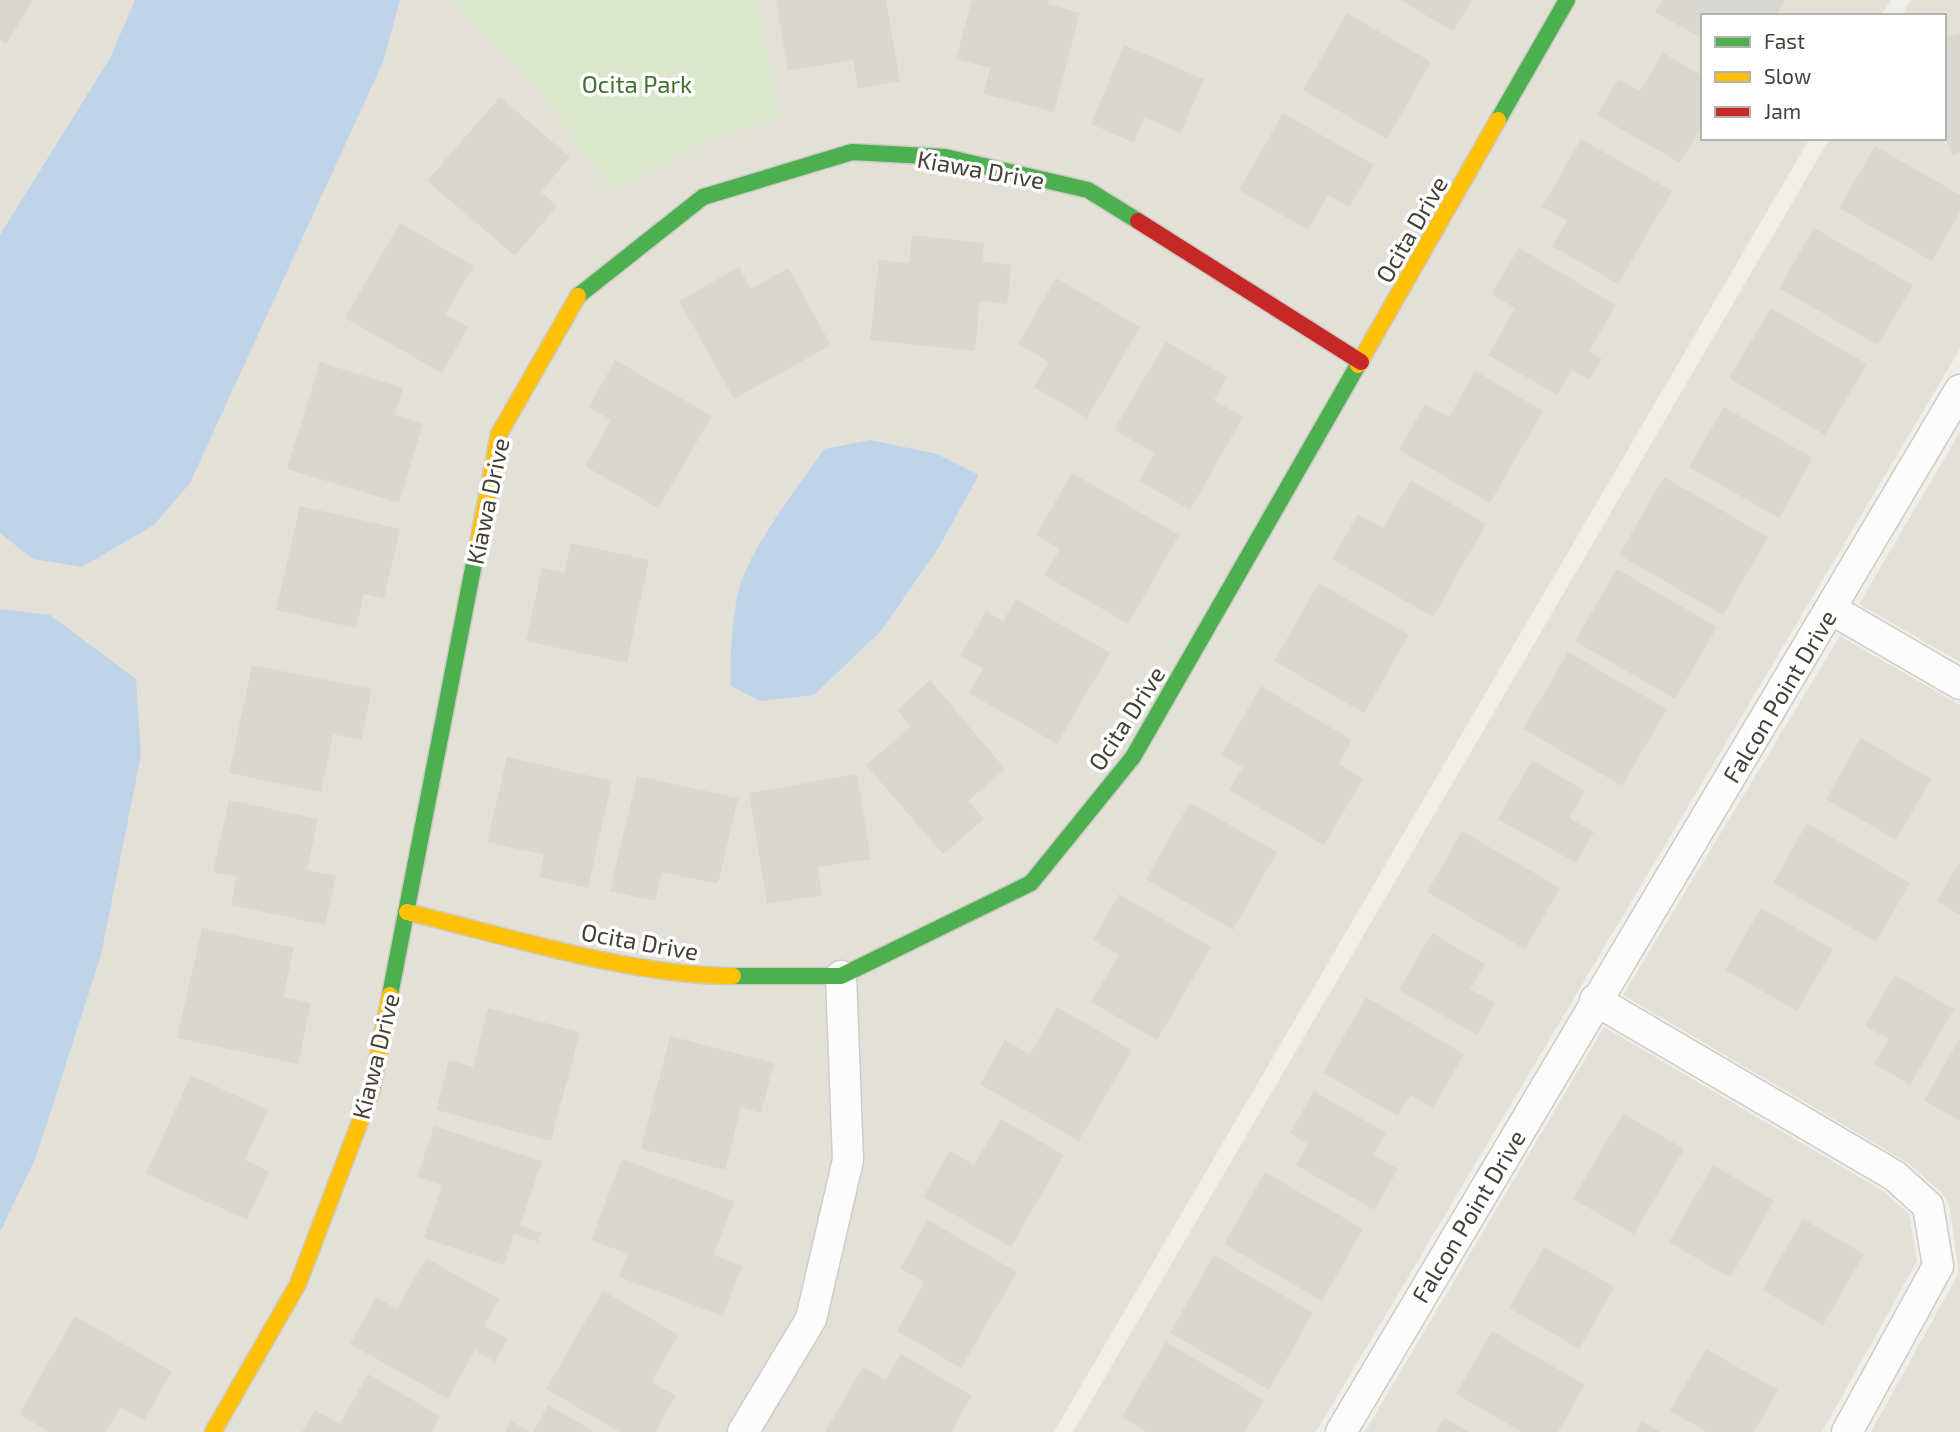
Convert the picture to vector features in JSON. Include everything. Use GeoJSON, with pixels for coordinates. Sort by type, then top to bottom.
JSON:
{"type":"FeatureCollection","features":[{"type":"Feature","properties":{"kind":"street","name":"Ocita Drive"},"geometry":{"type":"LineString","coordinates":[[407,912],[596,958],[707,976],[841,976],[1031,883],[1133,757],[1567,0]]}},
{"type":"Feature","properties":{"kind":"street","name":"Kiawa Drive"},"geometry":{"type":"LineString","coordinates":[[213,1432],[298,1284],[371,1093],[499,434],[579,294],[703,197],[852,152],[945,157],[1088,190],[1361,362]]}},
{"type":"Feature","properties":{"kind":"street","name":"Falcon Point Drive"},"geometry":{"type":"LineString","coordinates":[[1341,1432],[1595,1000],[1960,390]]}},
{"type":"Feature","properties":{"kind":"street"},"geometry":{"type":"LineString","coordinates":[[1831,609],[1960,684]]}},
{"type":"Feature","properties":{"kind":"street"},"geometry":{"type":"LineString","coordinates":[[743,1432],[811,1320],[848,1160],[841,976]]}},
{"type":"Feature","properties":{"kind":"street"},"geometry":{"type":"LineString","coordinates":[[1595,1000],[1895,1176],[1928,1206],[1938,1266],[1847,1432]]}},
{"type":"Feature","properties":{"kind":"shaded area"},"geometry":{"type":"Polygon","coordinates":[[[0,0],[1891,0],[1882,14],[1701,14],[1701,140],[1809,140],[1054,1432],[0,1432],[0,0]]]}},
{"type":"Feature","properties":{"kind":"shaded area"},"geometry":{"type":"Polygon","coordinates":[[[1911,0],[1960,0],[1960,349],[1316,1432],[1073,1432],[1829,140],[1946,140],[1946,14],[1902,14],[1911,0]]]}},
{"type":"Feature","properties":{"kind":"shaded area"},"geometry":{"type":"Polygon","coordinates":[[[1960,432],[1960,662],[1859,604],[1960,432]]]}},
{"type":"Feature","properties":{"kind":"shaded area"},"geometry":{"type":"Polygon","coordinates":[[[1840,636],[1960,705],[1960,1432],[1871,1432],[1957,1276],[1958,1265],[1949,1204],[1941,1192],[1908,1163],[1623,995],[1840,636]]]}},
{"type":"Feature","properties":{"kind":"shaded area"},"geometry":{"type":"Polygon","coordinates":[[[1604,1027],[1883,1191],[1909,1214],[1917,1261],[1822,1432],[1365,1432],[1604,1027]]]}},
{"type":"Feature","properties":{"kind":"green space","name":"Ocita Park"},"geometry":{"type":"Polygon","coordinates":[[[452,0],[757,0],[780,119],[696,146],[613,193],[533,84],[452,0]]]}},
{"type":"Feature","properties":{"kind":"water"},"geometry":{"type":"Polygon","coordinates":[[[135,0],[400,0],[383,62],[190,483],[154,525],[82,567],[33,559],[0,533],[0,235],[110,58],[135,0]]]}},
{"type":"Feature","properties":{"kind":"water"},"geometry":{"type":"Polygon","coordinates":[[[870,440],[937,454],[979,475],[939,547],[881,631],[814,695],[760,701],[731,686],[732,632],[742,579],[769,529],[824,449],[870,440]]]}},
{"type":"Feature","properties":{"kind":"water"},"geometry":{"type":"Polygon","coordinates":[[[0,609],[50,615],[136,679],[141,755],[101,955],[36,1157],[0,1232],[0,609]]]}},
{"type":"Feature","properties":{"kind":"building"},"geometry":{"type":"Polygon","coordinates":[[[0,0],[33,0],[6,44],[0,40],[0,0]]]}},
{"type":"Feature","properties":{"kind":"building"},"geometry":{"type":"Polygon","coordinates":[[[776,0],[886,0],[900,81],[858,89],[853,60],[788,71],[776,0]]]}},
{"type":"Feature","properties":{"kind":"building"},"geometry":{"type":"Polygon","coordinates":[[[972,0],[1049,0],[1048,4],[1080,13],[1054,112],[983,94],[990,68],[956,59],[972,0]]]}},
{"type":"Feature","properties":{"kind":"building"},"geometry":{"type":"Polygon","coordinates":[[[1400,0],[1472,0],[1453,31],[1400,0]]]}},
{"type":"Feature","properties":{"kind":"building"},"geometry":{"type":"Polygon","coordinates":[[[1662,0],[1785,0],[1777,14],[1701,14],[1701,38],[1655,12],[1662,0]]]}},
{"type":"Feature","properties":{"kind":"building"},"geometry":{"type":"Polygon","coordinates":[[[1347,13],[1431,62],[1387,139],[1303,90],[1347,13]]]}},
{"type":"Feature","properties":{"kind":"building"},"geometry":{"type":"Polygon","coordinates":[[[1960,34],[1960,153],[1952,156],[1946,136],[1946,38],[1960,34]]]}},
{"type":"Feature","properties":{"kind":"building"},"geometry":{"type":"Polygon","coordinates":[[[1124,45],[1204,79],[1181,133],[1144,117],[1134,143],[1091,124],[1124,45]]]}},
{"type":"Feature","properties":{"kind":"building"},"geometry":{"type":"Polygon","coordinates":[[[1663,53],[1701,75],[1701,127],[1680,163],[1597,115],[1618,79],[1640,91],[1663,53]]]}},
{"type":"Feature","properties":{"kind":"building"},"geometry":{"type":"Polygon","coordinates":[[[500,97],[570,157],[541,192],[557,206],[515,256],[427,181],[500,97]]]}},
{"type":"Feature","properties":{"kind":"building"},"geometry":{"type":"Polygon","coordinates":[[[1283,113],[1374,165],[1349,207],[1328,195],[1308,230],[1239,190],[1283,113]]]}},
{"type":"Feature","properties":{"kind":"building"},"geometry":{"type":"Polygon","coordinates":[[[1581,139],[1672,191],[1618,284],[1552,246],[1567,221],[1542,207],[1581,139]]]}},
{"type":"Feature","properties":{"kind":"building"},"geometry":{"type":"Polygon","coordinates":[[[1875,146],[1960,195],[1960,212],[1932,261],[1839,208],[1875,146]]]}},
{"type":"Feature","properties":{"kind":"building"},"geometry":{"type":"Polygon","coordinates":[[[400,223],[474,266],[445,314],[468,327],[442,373],[345,318],[400,223]]]}},
{"type":"Feature","properties":{"kind":"building"},"geometry":{"type":"Polygon","coordinates":[[[1814,228],[1913,285],[1878,345],[1779,288],[1814,228]]]}},
{"type":"Feature","properties":{"kind":"building"},"geometry":{"type":"Polygon","coordinates":[[[912,235],[984,243],[982,262],[1012,265],[1007,304],[980,301],[975,351],[870,340],[879,260],[909,263],[912,235]]]}},
{"type":"Feature","properties":{"kind":"building"},"geometry":{"type":"Polygon","coordinates":[[[1519,248],[1616,305],[1589,351],[1602,359],[1589,380],[1572,370],[1557,395],[1488,355],[1515,308],[1491,294],[1519,248]]]}},
{"type":"Feature","properties":{"kind":"building"},"geometry":{"type":"Polygon","coordinates":[[[739,267],[751,289],[788,268],[831,345],[734,399],[679,301],[739,267]]]}},
{"type":"Feature","properties":{"kind":"building"},"geometry":{"type":"Polygon","coordinates":[[[1056,278],[1140,327],[1087,418],[1034,387],[1049,362],[1018,344],[1056,278]]]}},
{"type":"Feature","properties":{"kind":"building"},"geometry":{"type":"Polygon","coordinates":[[[1771,308],[1867,364],[1825,435],[1729,378],[1771,308]]]}},
{"type":"Feature","properties":{"kind":"building"},"geometry":{"type":"Polygon","coordinates":[[[1166,341],[1227,377],[1214,400],[1243,417],[1190,510],[1139,481],[1155,453],[1114,430],[1166,341]]]}},
{"type":"Feature","properties":{"kind":"building"},"geometry":{"type":"Polygon","coordinates":[[[615,360],[712,416],[658,508],[585,466],[611,420],[589,407],[615,360]]]}},
{"type":"Feature","properties":{"kind":"building"},"geometry":{"type":"Polygon","coordinates":[[[320,362],[403,388],[395,415],[423,424],[399,503],[287,469],[320,362]]]}},
{"type":"Feature","properties":{"kind":"building"},"geometry":{"type":"Polygon","coordinates":[[[1475,371],[1543,411],[1490,503],[1399,450],[1425,404],[1449,417],[1475,371]]]}},
{"type":"Feature","properties":{"kind":"building"},"geometry":{"type":"Polygon","coordinates":[[[1724,407],[1813,458],[1779,518],[1689,467],[1724,407]]]}},
{"type":"Feature","properties":{"kind":"building"},"geometry":{"type":"Polygon","coordinates":[[[1072,473],[1179,535],[1128,624],[1044,575],[1060,549],[1036,535],[1072,473]]]}},
{"type":"Feature","properties":{"kind":"building"},"geometry":{"type":"Polygon","coordinates":[[[1664,477],[1768,537],[1723,615],[1619,555],[1664,477]]]}},
{"type":"Feature","properties":{"kind":"building"},"geometry":{"type":"Polygon","coordinates":[[[1411,480],[1486,524],[1433,617],[1332,559],[1358,514],[1383,528],[1411,480]]]}},
{"type":"Feature","properties":{"kind":"building"},"geometry":{"type":"Polygon","coordinates":[[[300,506],[400,529],[384,599],[364,594],[356,628],[276,610],[300,506]]]}},
{"type":"Feature","properties":{"kind":"building"},"geometry":{"type":"Polygon","coordinates":[[[571,543],[649,560],[627,663],[526,641],[542,568],[564,573],[571,543]]]}},
{"type":"Feature","properties":{"kind":"building"},"geometry":{"type":"Polygon","coordinates":[[[1617,569],[1717,627],[1675,699],[1575,641],[1617,569]]]}},
{"type":"Feature","properties":{"kind":"building"},"geometry":{"type":"Polygon","coordinates":[[[1319,583],[1409,635],[1364,713],[1274,661],[1319,583]]]}},
{"type":"Feature","properties":{"kind":"building"},"geometry":{"type":"Polygon","coordinates":[[[1016,599],[1110,653],[1057,744],[969,693],[983,669],[960,656],[986,611],[1003,621],[1016,599]]]}},
{"type":"Feature","properties":{"kind":"building"},"geometry":{"type":"Polygon","coordinates":[[[1568,652],[1667,709],[1622,786],[1523,729],[1568,652]]]}},
{"type":"Feature","properties":{"kind":"building"},"geometry":{"type":"Polygon","coordinates":[[[252,665],[372,689],[361,740],[333,734],[321,792],[229,773],[252,665]]]}},
{"type":"Feature","properties":{"kind":"building"},"geometry":{"type":"Polygon","coordinates":[[[930,680],[1005,769],[968,801],[984,819],[943,854],[866,765],[911,727],[897,710],[930,680]]]}},
{"type":"Feature","properties":{"kind":"building"},"geometry":{"type":"Polygon","coordinates":[[[1261,686],[1352,740],[1339,764],[1363,779],[1324,845],[1229,790],[1243,767],[1221,755],[1261,686]]]}},
{"type":"Feature","properties":{"kind":"building"},"geometry":{"type":"Polygon","coordinates":[[[1861,738],[1931,779],[1896,840],[1826,799],[1861,738]]]}},
{"type":"Feature","properties":{"kind":"building"},"geometry":{"type":"Polygon","coordinates":[[[507,757],[612,781],[588,888],[539,877],[544,855],[487,842],[507,757]]]}},
{"type":"Feature","properties":{"kind":"building"},"geometry":{"type":"Polygon","coordinates":[[[1532,760],[1585,791],[1569,818],[1594,832],[1576,863],[1498,819],[1532,760]]]}},
{"type":"Feature","properties":{"kind":"building"},"geometry":{"type":"Polygon","coordinates":[[[857,774],[871,859],[818,867],[822,895],[767,904],[749,793],[857,774]]]}},
{"type":"Feature","properties":{"kind":"building"},"geometry":{"type":"Polygon","coordinates":[[[637,776],[738,798],[718,884],[662,872],[655,901],[610,891],[637,776]]]}},
{"type":"Feature","properties":{"kind":"building"},"geometry":{"type":"Polygon","coordinates":[[[229,800],[318,819],[307,870],[336,876],[325,925],[231,905],[237,877],[213,872],[229,800]]]}},
{"type":"Feature","properties":{"kind":"building"},"geometry":{"type":"Polygon","coordinates":[[[1190,802],[1277,852],[1233,930],[1146,879],[1190,802]]]}},
{"type":"Feature","properties":{"kind":"building"},"geometry":{"type":"Polygon","coordinates":[[[1807,823],[1910,883],[1876,942],[1773,883],[1807,823]]]}},
{"type":"Feature","properties":{"kind":"building"},"geometry":{"type":"Polygon","coordinates":[[[1462,831],[1560,888],[1525,949],[1427,892],[1462,831]]]}},
{"type":"Feature","properties":{"kind":"building"},"geometry":{"type":"Polygon","coordinates":[[[1960,861],[1960,915],[1937,901],[1960,861]]]}},
{"type":"Feature","properties":{"kind":"building"},"geometry":{"type":"Polygon","coordinates":[[[1119,894],[1211,947],[1157,1040],[1091,1002],[1119,955],[1093,940],[1119,894]]]}},
{"type":"Feature","properties":{"kind":"building"},"geometry":{"type":"Polygon","coordinates":[[[1761,908],[1833,949],[1797,1011],[1725,970],[1761,908]]]}},
{"type":"Feature","properties":{"kind":"building"},"geometry":{"type":"Polygon","coordinates":[[[202,928],[294,948],[283,997],[311,1003],[298,1064],[177,1038],[202,928]]]}},
{"type":"Feature","properties":{"kind":"building"},"geometry":{"type":"Polygon","coordinates":[[[1432,933],[1485,964],[1470,989],[1495,1003],[1477,1035],[1399,990],[1432,933]]]}},
{"type":"Feature","properties":{"kind":"building"},"geometry":{"type":"Polygon","coordinates":[[[1895,975],[1954,1009],[1910,1085],[1874,1064],[1889,1039],[1865,1026],[1895,975]]]}},
{"type":"Feature","properties":{"kind":"building"},"geometry":{"type":"Polygon","coordinates":[[[1366,997],[1464,1054],[1433,1108],[1410,1095],[1398,1116],[1323,1073],[1366,997]]]}},
{"type":"Feature","properties":{"kind":"building"},"geometry":{"type":"Polygon","coordinates":[[[1057,1007],[1132,1050],[1079,1141],[980,1084],[1005,1040],[1030,1054],[1057,1007]]]}},
{"type":"Feature","properties":{"kind":"building"},"geometry":{"type":"Polygon","coordinates":[[[488,1008],[580,1032],[551,1141],[436,1110],[449,1060],[473,1067],[488,1008]]]}},
{"type":"Feature","properties":{"kind":"building"},"geometry":{"type":"Polygon","coordinates":[[[670,1036],[774,1063],[761,1113],[741,1107],[725,1170],[641,1149],[670,1036]]]}},
{"type":"Feature","properties":{"kind":"building"},"geometry":{"type":"Polygon","coordinates":[[[1960,1038],[1960,1121],[1924,1100],[1960,1038]]]}},
{"type":"Feature","properties":{"kind":"building"},"geometry":{"type":"Polygon","coordinates":[[[191,1075],[268,1110],[245,1160],[269,1171],[247,1220],[146,1174],[191,1075]]]}},
{"type":"Feature","properties":{"kind":"building"},"geometry":{"type":"Polygon","coordinates":[[[1314,1091],[1386,1133],[1373,1155],[1398,1169],[1374,1210],[1296,1165],[1308,1144],[1290,1133],[1314,1091]]]}},
{"type":"Feature","properties":{"kind":"building"},"geometry":{"type":"Polygon","coordinates":[[[1623,1113],[1684,1149],[1634,1234],[1573,1199],[1623,1113]]]}},
{"type":"Feature","properties":{"kind":"building"},"geometry":{"type":"Polygon","coordinates":[[[1001,1119],[1064,1155],[1011,1247],[923,1197],[950,1151],[974,1165],[1001,1119]]]}},
{"type":"Feature","properties":{"kind":"building"},"geometry":{"type":"Polygon","coordinates":[[[434,1126],[542,1161],[520,1226],[542,1233],[538,1242],[514,1234],[504,1265],[424,1238],[442,1185],[417,1177],[434,1126]]]}},
{"type":"Feature","properties":{"kind":"building"},"geometry":{"type":"Polygon","coordinates":[[[622,1159],[734,1201],[714,1255],[742,1266],[723,1316],[619,1277],[628,1254],[591,1240],[622,1159]]]}},
{"type":"Feature","properties":{"kind":"building"},"geometry":{"type":"Polygon","coordinates":[[[1713,1165],[1774,1201],[1730,1278],[1669,1242],[1713,1165]]]}},
{"type":"Feature","properties":{"kind":"building"},"geometry":{"type":"Polygon","coordinates":[[[1265,1172],[1363,1229],[1322,1301],[1224,1244],[1265,1172]]]}},
{"type":"Feature","properties":{"kind":"building"},"geometry":{"type":"Polygon","coordinates":[[[1803,1219],[1864,1254],[1823,1325],[1762,1290],[1803,1219]]]}},
{"type":"Feature","properties":{"kind":"building"},"geometry":{"type":"Polygon","coordinates":[[[928,1220],[1017,1272],[961,1368],[897,1331],[925,1282],[900,1268],[928,1220]]]}},
{"type":"Feature","properties":{"kind":"building"},"geometry":{"type":"Polygon","coordinates":[[[1544,1247],[1615,1287],[1579,1349],[1509,1308],[1544,1247]]]}},
{"type":"Feature","properties":{"kind":"building"},"geometry":{"type":"Polygon","coordinates":[[[1214,1255],[1313,1313],[1269,1390],[1170,1333],[1214,1255]]]}},
{"type":"Feature","properties":{"kind":"building"},"geometry":{"type":"Polygon","coordinates":[[[426,1258],[499,1299],[484,1326],[508,1339],[495,1362],[475,1350],[448,1399],[350,1344],[376,1297],[397,1309],[426,1258]]]}},
{"type":"Feature","properties":{"kind":"building"},"geometry":{"type":"Polygon","coordinates":[[[603,1291],[679,1335],[651,1382],[676,1396],[655,1432],[620,1432],[546,1389],[603,1291]]]}},
{"type":"Feature","properties":{"kind":"building"},"geometry":{"type":"Polygon","coordinates":[[[75,1316],[172,1372],[144,1420],[120,1407],[106,1432],[49,1432],[19,1414],[75,1316]]]}},
{"type":"Feature","properties":{"kind":"building"},"geometry":{"type":"Polygon","coordinates":[[[1492,1331],[1585,1385],[1558,1432],[1522,1432],[1456,1394],[1492,1331]]]}},
{"type":"Feature","properties":{"kind":"building"},"geometry":{"type":"Polygon","coordinates":[[[1166,1342],[1264,1400],[1245,1432],[1147,1432],[1122,1417],[1166,1342]]]}},
{"type":"Feature","properties":{"kind":"building"},"geometry":{"type":"Polygon","coordinates":[[[1706,1349],[1778,1390],[1754,1432],[1707,1432],[1670,1411],[1706,1349]]]}},
{"type":"Feature","properties":{"kind":"building"},"geometry":{"type":"Polygon","coordinates":[[[901,1354],[972,1396],[951,1432],[825,1432],[863,1367],[886,1380],[901,1354]]]}},
{"type":"Feature","properties":{"kind":"building"},"geometry":{"type":"Polygon","coordinates":[[[368,1374],[440,1416],[431,1432],[302,1432],[315,1410],[340,1424],[368,1374]]]}},
{"type":"Feature","properties":{"kind":"building"},"geometry":{"type":"Polygon","coordinates":[[[548,1405],[595,1432],[533,1432],[548,1405]]]}},
{"type":"Feature","properties":{"kind":"building"},"geometry":{"type":"Polygon","coordinates":[[[1444,1418],[1469,1432],[1435,1432],[1444,1418]]]}},
{"type":"Feature","properties":{"kind":"building"},"geometry":{"type":"Polygon","coordinates":[[[511,1421],[530,1432],[505,1432],[511,1421]]]}},
{"type":"Feature","properties":{"kind":"building"},"geometry":{"type":"Polygon","coordinates":[[[1642,1421],[1660,1432],[1635,1432],[1642,1421]]]}},
{"type":"Feature","properties":{"kind":"traffic: fast"},"geometry":{"type":"LineString","coordinates":[[1498,120],[1567,0]]}},
{"type":"Feature","properties":{"kind":"traffic: fast"},"geometry":{"type":"LineString","coordinates":[[578,296],[703,197],[852,152],[945,157],[1088,190],[1138,221]]}},
{"type":"Feature","properties":{"kind":"traffic: fast"},"geometry":{"type":"LineString","coordinates":[[733,976],[841,976],[1031,883],[1133,757],[1358,365]]}},
{"type":"Feature","properties":{"kind":"traffic: fast"},"geometry":{"type":"LineString","coordinates":[[390,995],[476,553]]}},
{"type":"Feature","properties":{"kind":"traffic: slow"},"geometry":{"type":"LineString","coordinates":[[1358,365],[1498,120]]}},
{"type":"Feature","properties":{"kind":"traffic: slow"},"geometry":{"type":"LineString","coordinates":[[476,553],[499,434],[578,296]]}},
{"type":"Feature","properties":{"kind":"traffic: slow"},"geometry":{"type":"LineString","coordinates":[[407,912],[611,962],[694,974],[733,976]]}},
{"type":"Feature","properties":{"kind":"traffic: slow"},"geometry":{"type":"LineString","coordinates":[[213,1432],[298,1284],[371,1093],[390,995]]}},
{"type":"Feature","properties":{"kind":"traffic: jam"},"geometry":{"type":"LineString","coordinates":[[1138,221],[1361,362]]}}]}
